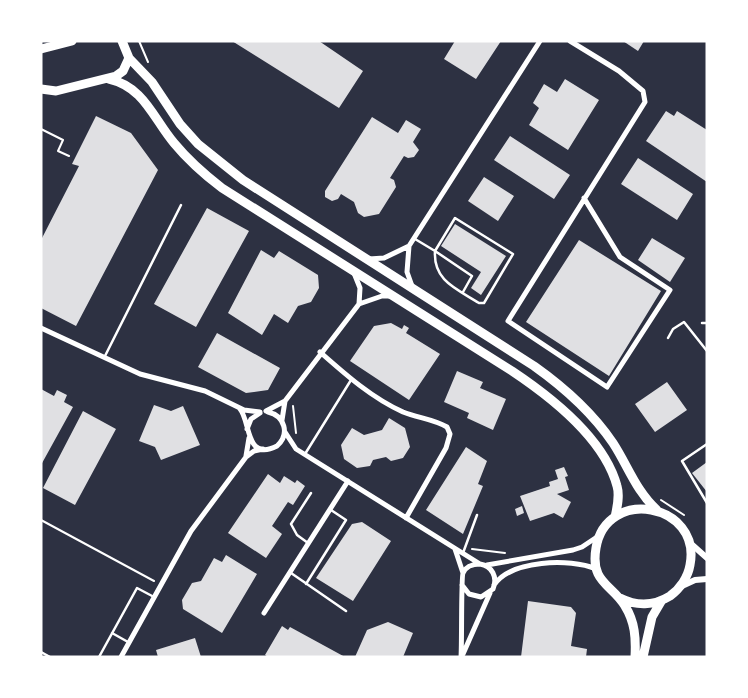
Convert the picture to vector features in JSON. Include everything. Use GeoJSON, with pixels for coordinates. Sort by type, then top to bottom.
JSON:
{"type":"FeatureCollection","features":[{"type":"Feature","properties":{"kind":"main road"},"geometry":{"type":"LineString","coordinates":[[41,50],[72,41]]}},
{"type":"Feature","properties":{"kind":"main road"},"geometry":{"type":"LineString","coordinates":[[123,42],[129,58],[152,82],[180,124],[198,144],[243,180],[534,366],[582,404],[613,443],[640,493],[657,510],[678,523],[689,542],[690,566],[679,588],[662,600],[652,617],[643,657]]}},
{"type":"Feature","properties":{"kind":"main road"},"geometry":{"type":"LineString","coordinates":[[41,89],[56,91],[110,79],[120,74],[129,58]]}},
{"type":"Feature","properties":{"kind":"main road"},"geometry":{"type":"LineString","coordinates":[[110,79],[123,83],[138,93],[173,143],[208,177],[235,197],[536,387],[569,416],[593,443],[614,478],[618,491],[615,517]]}},
{"type":"Feature","properties":{"kind":"main road"},"geometry":{"type":"LineString","coordinates":[[635,657],[634,624],[620,598],[604,584],[597,569],[595,552],[600,534],[615,517],[634,509],[657,510]]}},
{"type":"Feature","properties":{"kind":"main road"},"geometry":{"type":"LineString","coordinates":[[620,598],[639,604],[662,600]]}},
{"type":"Feature","properties":{"kind":"street"},"geometry":{"type":"LineString","coordinates":[[412,289],[407,272],[409,246],[413,238],[540,41]]}},
{"type":"Feature","properties":{"kind":"street"},"geometry":{"type":"LineString","coordinates":[[570,41],[619,71],[643,91],[645,102],[584,198],[508,320],[607,387],[670,290],[620,257],[584,198]]}},
{"type":"Feature","properties":{"kind":"street"},"geometry":{"type":"LineString","coordinates":[[366,259],[384,258],[409,246]]}},
{"type":"Feature","properties":{"kind":"street"},"geometry":{"type":"LineString","coordinates":[[353,270],[360,288],[359,304]]}},
{"type":"Feature","properties":{"kind":"street"},"geometry":{"type":"LineString","coordinates":[[394,296],[382,296],[359,304],[320,352],[285,401],[282,421],[285,432],[296,448],[482,564],[494,573],[494,586]]}},
{"type":"Feature","properties":{"kind":"street"},"geometry":{"type":"LineString","coordinates":[[41,328],[140,374],[205,391],[238,407],[276,415],[282,421]]}},
{"type":"Feature","properties":{"kind":"street"},"geometry":{"type":"LineString","coordinates":[[320,352],[351,379],[383,402],[408,414],[432,420],[447,427],[450,434],[446,448],[406,518]]}},
{"type":"Feature","properties":{"kind":"street"},"geometry":{"type":"LineString","coordinates":[[247,429],[251,418],[285,401]]}},
{"type":"Feature","properties":{"kind":"street"},"geometry":{"type":"LineString","coordinates":[[238,407],[245,417],[249,437],[253,444],[263,449]]}},
{"type":"Feature","properties":{"kind":"street"},"geometry":{"type":"LineString","coordinates":[[277,446],[285,432]]}},
{"type":"Feature","properties":{"kind":"street"},"geometry":{"type":"LineString","coordinates":[[246,457],[249,437]]}},
{"type":"Feature","properties":{"kind":"street"},"geometry":{"type":"LineString","coordinates":[[121,657],[191,531],[246,457],[254,451],[277,446],[296,448]]}},
{"type":"Feature","properties":{"kind":"street"},"geometry":{"type":"LineString","coordinates":[[264,613],[348,481]]}},
{"type":"Feature","properties":{"kind":"street"},"geometry":{"type":"LineString","coordinates":[[463,573],[468,567],[482,564],[582,548],[600,534]]}},
{"type":"Feature","properties":{"kind":"street"},"geometry":{"type":"LineString","coordinates":[[689,542],[707,558]]}},
{"type":"Feature","properties":{"kind":"street"},"geometry":{"type":"LineString","coordinates":[[455,548],[463,573],[461,657]]}},
{"type":"Feature","properties":{"kind":"street"},"geometry":{"type":"LineString","coordinates":[[461,657],[491,591],[503,576],[513,571],[555,562],[575,562],[597,569]]}},
{"type":"Feature","properties":{"kind":"street"},"geometry":{"type":"LineString","coordinates":[[679,588],[690,582],[707,579]]}},
{"type":"Feature","properties":{"kind":"street"},"geometry":{"type":"LineString","coordinates":[[462,585],[466,592],[474,596],[481,597],[491,591]]}},
{"type":"Feature","properties":{"kind":"lane"},"geometry":{"type":"LineString","coordinates":[[104,358],[181,205]]}},
{"type":"Feature","properties":{"kind":"lane"},"geometry":{"type":"LineString","coordinates":[[455,218],[513,254],[484,303],[478,303],[440,276],[435,251],[455,218]]}},
{"type":"Feature","properties":{"kind":"lane"},"geometry":{"type":"LineString","coordinates":[[413,238],[472,276],[463,292]]}},
{"type":"Feature","properties":{"kind":"lane"},"geometry":{"type":"LineString","coordinates":[[668,338],[673,329],[684,322],[707,351]]}},
{"type":"Feature","properties":{"kind":"lane"},"geometry":{"type":"LineString","coordinates":[[702,323],[707,323]]}},
{"type":"Feature","properties":{"kind":"lane"},"geometry":{"type":"LineString","coordinates":[[305,454],[351,379]]}},
{"type":"Feature","properties":{"kind":"lane"},"geometry":{"type":"LineString","coordinates":[[707,444],[682,461],[707,503]]}},
{"type":"Feature","properties":{"kind":"lane"},"geometry":{"type":"LineString","coordinates":[[308,543],[296,535],[291,524],[311,493]]}},
{"type":"Feature","properties":{"kind":"lane"},"geometry":{"type":"LineString","coordinates":[[306,584],[346,520],[330,510]]}},
{"type":"Feature","properties":{"kind":"lane"},"geometry":{"type":"LineString","coordinates":[[463,553],[477,515]]}},
{"type":"Feature","properties":{"kind":"lane"},"geometry":{"type":"LineString","coordinates":[[290,572],[346,611]]}},
{"type":"Feature","properties":{"kind":"lane"},"geometry":{"type":"LineString","coordinates":[[99,657],[137,588],[154,598]]}},
{"type":"Feature","properties":{"kind":"lane"},"geometry":{"type":"LineString","coordinates":[[112,633],[129,642]]}},
{"type":"Feature","properties":{"kind":"lane"},"geometry":{"type":"LineString","coordinates":[[41,652],[50,657]]}},
{"type":"Feature","properties":{"kind":"path"},"geometry":{"type":"LineString","coordinates":[[41,129],[63,140],[58,151],[69,156]]}},
{"type":"Feature","properties":{"kind":"path"},"geometry":{"type":"LineString","coordinates":[[41,520],[161,584]]}},
{"type":"Feature","properties":{"kind":"building"},"geometry":{"type":"Polygon","coordinates":[[[232,41],[319,41],[363,71],[339,108],[232,41]]]}},
{"type":"Feature","properties":{"kind":"building"},"geometry":{"type":"Polygon","coordinates":[[[455,41],[501,41],[476,79],[444,59],[455,41]]]}},
{"type":"Feature","properties":{"kind":"building"},"geometry":{"type":"Polygon","coordinates":[[[623,41],[644,41],[638,51],[623,41]]]}},
{"type":"Feature","properties":{"kind":"building"},"geometry":{"type":"Polygon","coordinates":[[[565,79],[599,100],[568,150],[529,125],[539,108],[533,103],[544,84],[557,92],[565,79]]]}},
{"type":"Feature","properties":{"kind":"building"},"geometry":{"type":"Polygon","coordinates":[[[666,111],[674,116],[677,111],[707,130],[707,182],[646,141],[666,111]]]}},
{"type":"Feature","properties":{"kind":"building"},"geometry":{"type":"Polygon","coordinates":[[[96,116],[131,133],[158,170],[76,326],[41,308],[41,240],[79,166],[72,164],[96,116]]]}},
{"type":"Feature","properties":{"kind":"building"},"geometry":{"type":"Polygon","coordinates":[[[372,117],[398,133],[406,120],[421,129],[413,142],[419,150],[414,157],[408,158],[404,156],[390,178],[394,180],[396,187],[379,214],[364,217],[358,213],[354,202],[341,194],[338,199],[332,201],[325,197],[325,191],[372,117]]]}},
{"type":"Feature","properties":{"kind":"building"},"geometry":{"type":"Polygon","coordinates":[[[510,136],[570,175],[554,199],[494,160],[510,136]]]}},
{"type":"Feature","properties":{"kind":"building"},"geometry":{"type":"Polygon","coordinates":[[[638,158],[693,194],[677,220],[621,184],[638,158]]]}},
{"type":"Feature","properties":{"kind":"building"},"geometry":{"type":"Polygon","coordinates":[[[484,177],[514,196],[498,221],[468,201],[484,177]]]}},
{"type":"Feature","properties":{"kind":"building"},"geometry":{"type":"Polygon","coordinates":[[[207,208],[249,231],[196,327],[154,304],[207,208]]]}},
{"type":"Feature","properties":{"kind":"building"},"geometry":{"type":"Polygon","coordinates":[[[455,224],[506,256],[481,295],[471,288],[481,272],[441,246],[455,224]]]}},
{"type":"Feature","properties":{"kind":"building"},"geometry":{"type":"Polygon","coordinates":[[[652,238],[685,258],[670,282],[638,260],[652,238]]]}},
{"type":"Feature","properties":{"kind":"building"},"geometry":{"type":"Polygon","coordinates":[[[579,240],[661,291],[609,376],[526,322],[579,240]]]}},
{"type":"Feature","properties":{"kind":"building"},"geometry":{"type":"Polygon","coordinates":[[[261,250],[274,258],[279,251],[318,275],[319,288],[311,302],[298,306],[288,323],[274,314],[262,335],[228,313],[261,250]]]}},
{"type":"Feature","properties":{"kind":"building"},"geometry":{"type":"Polygon","coordinates":[[[391,323],[402,329],[404,325],[409,328],[406,333],[440,354],[409,400],[350,361],[374,326],[391,323]]]}},
{"type":"Feature","properties":{"kind":"building"},"geometry":{"type":"Polygon","coordinates":[[[217,333],[280,368],[268,390],[246,393],[198,367],[217,333]]]}},
{"type":"Feature","properties":{"kind":"building"},"geometry":{"type":"Polygon","coordinates":[[[457,371],[483,382],[480,388],[506,399],[493,430],[467,418],[469,413],[444,402],[457,371]]]}},
{"type":"Feature","properties":{"kind":"building"},"geometry":{"type":"Polygon","coordinates":[[[667,382],[687,410],[655,432],[635,404],[667,382]]]}},
{"type":"Feature","properties":{"kind":"building"},"geometry":{"type":"Polygon","coordinates":[[[41,389],[54,396],[57,390],[67,395],[64,402],[73,407],[41,465],[41,389]]]}},
{"type":"Feature","properties":{"kind":"building"},"geometry":{"type":"Polygon","coordinates":[[[154,405],[171,411],[183,406],[200,445],[161,460],[155,447],[139,441],[154,405]]]}},
{"type":"Feature","properties":{"kind":"building"},"geometry":{"type":"Polygon","coordinates":[[[83,411],[116,429],[75,505],[43,488],[83,411]]]}},
{"type":"Feature","properties":{"kind":"building"},"geometry":{"type":"Polygon","coordinates":[[[389,418],[405,428],[410,447],[403,458],[391,461],[386,457],[373,460],[370,466],[357,468],[344,459],[341,445],[352,428],[364,435],[382,430],[389,418]]]}},
{"type":"Feature","properties":{"kind":"building"},"geometry":{"type":"Polygon","coordinates":[[[466,447],[487,461],[478,484],[483,486],[463,534],[426,510],[466,447]]]}},
{"type":"Feature","properties":{"kind":"building"},"geometry":{"type":"Polygon","coordinates":[[[707,462],[707,492],[692,473],[707,462]]]}},
{"type":"Feature","properties":{"kind":"building"},"geometry":{"type":"Polygon","coordinates":[[[564,467],[568,476],[565,477],[569,490],[557,494],[571,502],[563,518],[554,513],[530,521],[520,496],[550,486],[549,482],[558,479],[555,470],[564,467]]]}},
{"type":"Feature","properties":{"kind":"building"},"geometry":{"type":"Polygon","coordinates":[[[268,474],[280,483],[284,476],[295,483],[297,480],[305,486],[293,505],[288,502],[272,526],[282,534],[266,558],[228,533],[268,474]]]}},
{"type":"Feature","properties":{"kind":"building"},"geometry":{"type":"Polygon","coordinates":[[[522,506],[524,513],[517,516],[515,509],[522,506]]]}},
{"type":"Feature","properties":{"kind":"building"},"geometry":{"type":"Polygon","coordinates":[[[362,522],[391,541],[353,601],[316,578],[352,524],[362,522]]]}},
{"type":"Feature","properties":{"kind":"building"},"geometry":{"type":"Polygon","coordinates":[[[226,555],[257,574],[222,633],[183,609],[182,600],[192,583],[201,581],[214,558],[222,562],[226,555]]]}},
{"type":"Feature","properties":{"kind":"building"},"geometry":{"type":"Polygon","coordinates":[[[528,601],[571,607],[576,613],[571,646],[587,649],[586,657],[521,657],[528,601]]]}},
{"type":"Feature","properties":{"kind":"building"},"geometry":{"type":"Polygon","coordinates":[[[388,622],[413,633],[403,657],[355,657],[367,630],[388,622]]]}},
{"type":"Feature","properties":{"kind":"building"},"geometry":{"type":"Polygon","coordinates":[[[282,626],[288,630],[290,627],[345,657],[268,657],[265,655],[282,626]]]}},
{"type":"Feature","properties":{"kind":"building"},"geometry":{"type":"Polygon","coordinates":[[[195,638],[201,657],[158,657],[156,650],[195,638]]]}}]}
